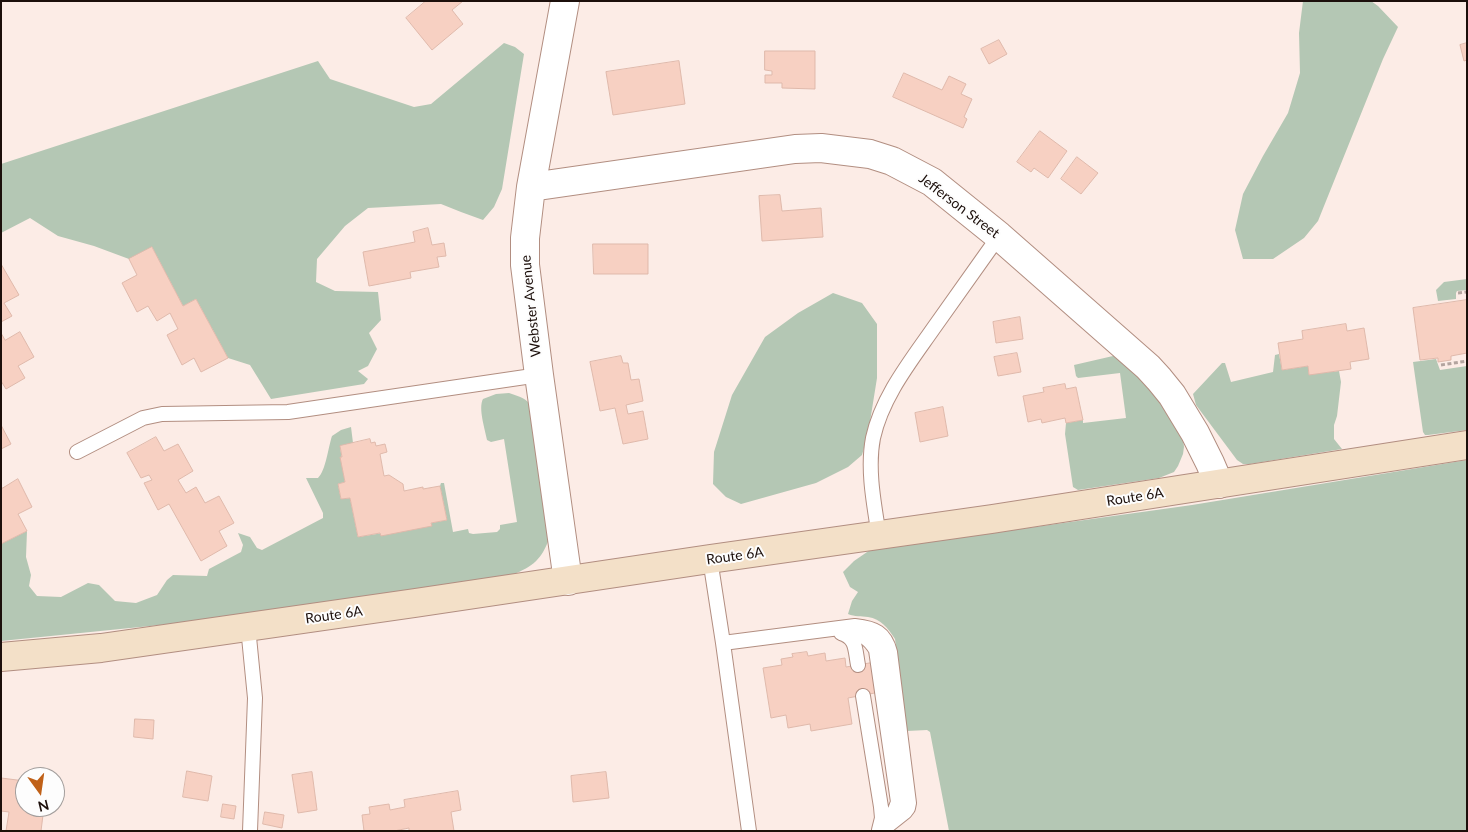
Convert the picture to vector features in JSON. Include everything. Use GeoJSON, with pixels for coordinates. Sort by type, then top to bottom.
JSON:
{"type":"FeatureCollection","features":[{"type":"Feature","properties":{"kind":"main road","name":"Route 6A"},"geometry":{"type":"LineString","coordinates":[[1,657],[101,648],[568,581],[879,536],[1467,445]]}},
{"type":"Feature","properties":{"kind":"street","name":"Webster Avenue"},"geometry":{"type":"LineString","coordinates":[[565,1],[531,187],[525,238],[525,265],[568,581]]}},
{"type":"Feature","properties":{"kind":"street","name":"Jefferson Street"},"geometry":{"type":"LineString","coordinates":[[531,187],[795,149],[821,148],[845,150],[870,154],[892,161],[932,182],[999,236],[1141,361],[1172,395],[1195,433],[1219,484]]}},
{"type":"Feature","properties":{"kind":"lane"},"geometry":{"type":"LineString","coordinates":[[879,536],[873,496],[871,456],[878,420],[899,377],[999,236]]}},
{"type":"Feature","properties":{"kind":"lane"},"geometry":{"type":"LineString","coordinates":[[77,452],[142,418],[162,414],[288,412],[539,375]]}},
{"type":"Feature","properties":{"kind":"lane"},"geometry":{"type":"LineString","coordinates":[[710,559],[749,831]]}},
{"type":"Feature","properties":{"kind":"lane"},"geometry":{"type":"LineString","coordinates":[[723,643],[855,626],[875,630],[883,636],[888,644],[909,803],[906,812],[880,831]]}},
{"type":"Feature","properties":{"kind":"lane"},"geometry":{"type":"LineString","coordinates":[[248,627],[255,698],[250,831]]}},
{"type":"Feature","properties":{"kind":"lane"},"geometry":{"type":"LineString","coordinates":[[828,629],[844,633],[852,639],[858,664]]}},
{"type":"Feature","properties":{"kind":"lane"},"geometry":{"type":"LineString","coordinates":[[863,696],[881,806],[880,831]]}},
{"type":"Feature","properties":{"kind":"path"},"geometry":{"type":"LineString","coordinates":[[1458,293],[1467,292]]}},
{"type":"Feature","properties":{"kind":"path"},"geometry":{"type":"LineString","coordinates":[[1441,365],[1467,361]]}},
{"type":"Feature","properties":{"kind":"green space"},"geometry":{"type":"Polygon","coordinates":[[[1303,1],[1371,1],[1398,27],[1383,59],[1318,221],[1304,238],[1273,259],[1243,259],[1235,230],[1243,194],[1288,113],[1300,73],[1299,33],[1303,1]]]}},
{"type":"Feature","properties":{"kind":"green space"},"geometry":{"type":"Polygon","coordinates":[[[504,43],[515,47],[524,54],[502,189],[494,207],[483,220],[441,204],[368,208],[345,226],[317,259],[316,282],[335,291],[378,292],[381,320],[369,333],[377,349],[368,366],[358,371],[368,379],[364,384],[271,399],[250,365],[228,358],[196,299],[183,306],[152,247],[129,259],[94,246],[58,236],[30,218],[1,233],[1,164],[318,61],[330,79],[414,107],[431,104],[504,43]]]}},
{"type":"Feature","properties":{"kind":"green space"},"geometry":{"type":"Polygon","coordinates":[[[1467,279],[1467,290],[1457,291],[1456,299],[1438,301],[1436,290],[1444,282],[1467,279]]]}},
{"type":"Feature","properties":{"kind":"green space"},"geometry":{"type":"Polygon","coordinates":[[[833,293],[862,303],[877,324],[877,378],[868,434],[862,455],[848,467],[816,483],[741,504],[726,497],[713,484],[714,452],[732,395],[765,337],[798,313],[833,293]]]}},
{"type":"Feature","properties":{"kind":"green space"},"geometry":{"type":"Polygon","coordinates":[[[1279,354],[1282,370],[1308,366],[1309,374],[1339,371],[1341,382],[1337,416],[1334,425],[1334,439],[1342,449],[1243,464],[1237,460],[1196,405],[1193,394],[1222,363],[1225,363],[1231,382],[1273,372],[1275,355],[1279,354]]]}},
{"type":"Feature","properties":{"kind":"green space"},"geometry":{"type":"Polygon","coordinates":[[[1120,356],[1160,396],[1183,438],[1183,454],[1174,472],[1159,478],[1078,490],[1073,487],[1065,434],[1066,423],[1083,420],[1083,423],[1126,418],[1120,373],[1078,378],[1074,365],[1120,356]]]}},
{"type":"Feature","properties":{"kind":"green space"},"geometry":{"type":"Polygon","coordinates":[[[1436,359],[1440,370],[1467,366],[1467,430],[1428,435],[1425,435],[1423,432],[1413,362],[1436,359]]]}},
{"type":"Feature","properties":{"kind":"green space"},"geometry":{"type":"Polygon","coordinates":[[[509,393],[523,398],[530,404],[550,537],[540,557],[520,572],[512,575],[180,623],[1,641],[1,544],[27,531],[26,557],[31,575],[29,586],[37,596],[61,597],[88,583],[99,585],[115,601],[136,603],[157,595],[167,580],[173,575],[207,576],[209,569],[241,552],[243,545],[238,533],[250,537],[257,548],[262,550],[323,518],[323,513],[306,478],[318,478],[325,464],[332,436],[341,430],[351,427],[353,443],[340,446],[345,482],[338,484],[341,499],[350,498],[358,537],[432,525],[431,523],[447,520],[441,483],[444,483],[453,532],[468,529],[469,533],[473,534],[497,532],[500,529],[500,525],[517,522],[504,439],[491,442],[487,440],[481,408],[483,399],[496,394],[509,393]]]}},
{"type":"Feature","properties":{"kind":"green space"},"geometry":{"type":"Polygon","coordinates":[[[1467,460],[1467,831],[949,831],[930,732],[927,730],[907,731],[895,639],[887,628],[877,620],[848,614],[852,601],[858,592],[850,587],[843,572],[854,561],[870,550],[1192,505],[1467,460]]]}},
{"type":"Feature","properties":{"kind":"building"},"geometry":{"type":"Polygon","coordinates":[[[426,1],[463,1],[452,10],[463,24],[432,50],[406,18],[426,1]]]}},
{"type":"Feature","properties":{"kind":"building"},"geometry":{"type":"Polygon","coordinates":[[[999,40],[1007,54],[989,64],[981,49],[999,40]]]}},
{"type":"Feature","properties":{"kind":"building"},"geometry":{"type":"Polygon","coordinates":[[[1467,43],[1467,60],[1464,61],[1460,45],[1467,43]]]}},
{"type":"Feature","properties":{"kind":"building"},"geometry":{"type":"Polygon","coordinates":[[[765,51],[815,51],[815,89],[782,88],[782,83],[765,83],[765,75],[772,75],[772,71],[765,70],[765,51]]]}},
{"type":"Feature","properties":{"kind":"building"},"geometry":{"type":"Polygon","coordinates":[[[679,61],[685,104],[613,115],[606,72],[679,61]]]}},
{"type":"Feature","properties":{"kind":"building"},"geometry":{"type":"Polygon","coordinates":[[[904,73],[942,90],[949,76],[966,84],[961,94],[972,99],[964,117],[967,119],[963,128],[893,97],[904,73]]]}},
{"type":"Feature","properties":{"kind":"building"},"geometry":{"type":"Polygon","coordinates":[[[1040,131],[1067,151],[1048,178],[1034,168],[1031,172],[1017,162],[1040,131]]]}},
{"type":"Feature","properties":{"kind":"building"},"geometry":{"type":"Polygon","coordinates":[[[1077,157],[1098,173],[1081,194],[1061,179],[1077,157]]]}},
{"type":"Feature","properties":{"kind":"building"},"geometry":{"type":"Polygon","coordinates":[[[780,195],[782,211],[821,208],[823,237],[762,241],[759,196],[780,195]]]}},
{"type":"Feature","properties":{"kind":"building"},"geometry":{"type":"Polygon","coordinates":[[[428,228],[432,245],[444,243],[446,256],[437,257],[439,267],[410,272],[411,278],[369,286],[363,252],[415,242],[413,232],[428,228]]]}},
{"type":"Feature","properties":{"kind":"building"},"geometry":{"type":"Polygon","coordinates":[[[593,244],[648,244],[648,274],[594,274],[593,244]]]}},
{"type":"Feature","properties":{"kind":"building"},"geometry":{"type":"Polygon","coordinates":[[[152,247],[183,306],[196,299],[228,358],[201,372],[194,358],[182,365],[167,335],[178,329],[170,313],[157,321],[148,306],[137,312],[122,283],[137,275],[129,259],[152,247]]]}},
{"type":"Feature","properties":{"kind":"building"},"geometry":{"type":"Polygon","coordinates":[[[1,264],[19,295],[4,303],[12,316],[1,322],[1,264]]]}},
{"type":"Feature","properties":{"kind":"building"},"geometry":{"type":"Polygon","coordinates":[[[1467,300],[1467,353],[1451,356],[1451,360],[1438,362],[1438,358],[1420,360],[1413,308],[1467,300]]]}},
{"type":"Feature","properties":{"kind":"building"},"geometry":{"type":"Polygon","coordinates":[[[1020,317],[1023,339],[996,343],[993,322],[1020,317]]]}},
{"type":"Feature","properties":{"kind":"building"},"geometry":{"type":"Polygon","coordinates":[[[1346,324],[1347,331],[1364,328],[1369,359],[1350,362],[1351,369],[1309,375],[1308,366],[1282,370],[1278,343],[1303,339],[1302,331],[1346,324]]]}},
{"type":"Feature","properties":{"kind":"building"},"geometry":{"type":"Polygon","coordinates":[[[20,332],[34,357],[18,366],[25,378],[6,389],[1,381],[1,333],[5,340],[20,332]]]}},
{"type":"Feature","properties":{"kind":"building"},"geometry":{"type":"Polygon","coordinates":[[[1017,353],[1021,372],[998,376],[994,357],[1017,353]]]}},
{"type":"Feature","properties":{"kind":"building"},"geometry":{"type":"Polygon","coordinates":[[[621,356],[623,363],[628,363],[631,380],[639,379],[643,401],[626,405],[628,414],[643,411],[648,439],[623,444],[615,408],[600,411],[590,362],[621,356]]]}},
{"type":"Feature","properties":{"kind":"building"},"geometry":{"type":"Polygon","coordinates":[[[1065,384],[1066,389],[1076,387],[1083,420],[1066,423],[1065,418],[1042,423],[1041,419],[1028,422],[1023,396],[1044,392],[1043,388],[1065,384]]]}},
{"type":"Feature","properties":{"kind":"building"},"geometry":{"type":"Polygon","coordinates":[[[943,407],[948,436],[920,442],[915,413],[943,407]]]}},
{"type":"Feature","properties":{"kind":"building"},"geometry":{"type":"Polygon","coordinates":[[[1,425],[11,444],[1,449],[1,425]]]}},
{"type":"Feature","properties":{"kind":"building"},"geometry":{"type":"Polygon","coordinates":[[[156,437],[164,451],[178,444],[193,471],[178,480],[186,493],[196,487],[205,503],[219,496],[234,523],[219,531],[227,546],[201,561],[169,504],[158,510],[144,483],[152,480],[149,475],[141,478],[127,453],[156,437]]]}},
{"type":"Feature","properties":{"kind":"building"},"geometry":{"type":"Polygon","coordinates":[[[370,439],[371,443],[375,442],[376,446],[385,444],[387,452],[380,454],[384,476],[389,475],[403,484],[404,491],[440,486],[447,520],[431,523],[432,526],[381,536],[380,533],[358,537],[350,498],[341,499],[338,484],[345,482],[340,457],[342,457],[340,446],[370,439]]]}},
{"type":"Feature","properties":{"kind":"building"},"geometry":{"type":"Polygon","coordinates":[[[18,479],[32,507],[18,514],[27,531],[1,544],[1,486],[2,488],[18,479]]]}},
{"type":"Feature","properties":{"kind":"building"},"geometry":{"type":"Polygon","coordinates":[[[807,652],[808,656],[825,653],[826,661],[845,658],[846,667],[875,662],[880,692],[848,698],[852,724],[811,731],[810,724],[788,728],[786,715],[771,718],[763,668],[782,665],[781,659],[793,657],[792,654],[807,652]]]}},
{"type":"Feature","properties":{"kind":"building"},"geometry":{"type":"Polygon","coordinates":[[[135,719],[154,720],[153,739],[134,737],[135,719]]]}},
{"type":"Feature","properties":{"kind":"building"},"geometry":{"type":"Polygon","coordinates":[[[187,771],[212,776],[208,801],[183,797],[187,771]]]}},
{"type":"Feature","properties":{"kind":"building"},"geometry":{"type":"Polygon","coordinates":[[[312,772],[317,810],[298,813],[292,775],[312,772]]]}},
{"type":"Feature","properties":{"kind":"building"},"geometry":{"type":"Polygon","coordinates":[[[606,772],[609,798],[573,802],[571,776],[606,772]]]}},
{"type":"Feature","properties":{"kind":"building"},"geometry":{"type":"Polygon","coordinates":[[[1,778],[15,780],[15,817],[43,817],[41,831],[6,831],[9,812],[1,811],[1,778]]]}},
{"type":"Feature","properties":{"kind":"building"},"geometry":{"type":"Polygon","coordinates":[[[458,791],[461,810],[451,812],[454,831],[409,831],[409,828],[394,831],[364,831],[362,815],[370,814],[369,807],[389,804],[390,810],[405,807],[404,800],[458,791]]]}},
{"type":"Feature","properties":{"kind":"building"},"geometry":{"type":"Polygon","coordinates":[[[223,804],[236,806],[234,819],[221,817],[223,804]]]}},
{"type":"Feature","properties":{"kind":"building"},"geometry":{"type":"Polygon","coordinates":[[[265,812],[284,815],[282,828],[263,824],[265,812]]]}}]}
